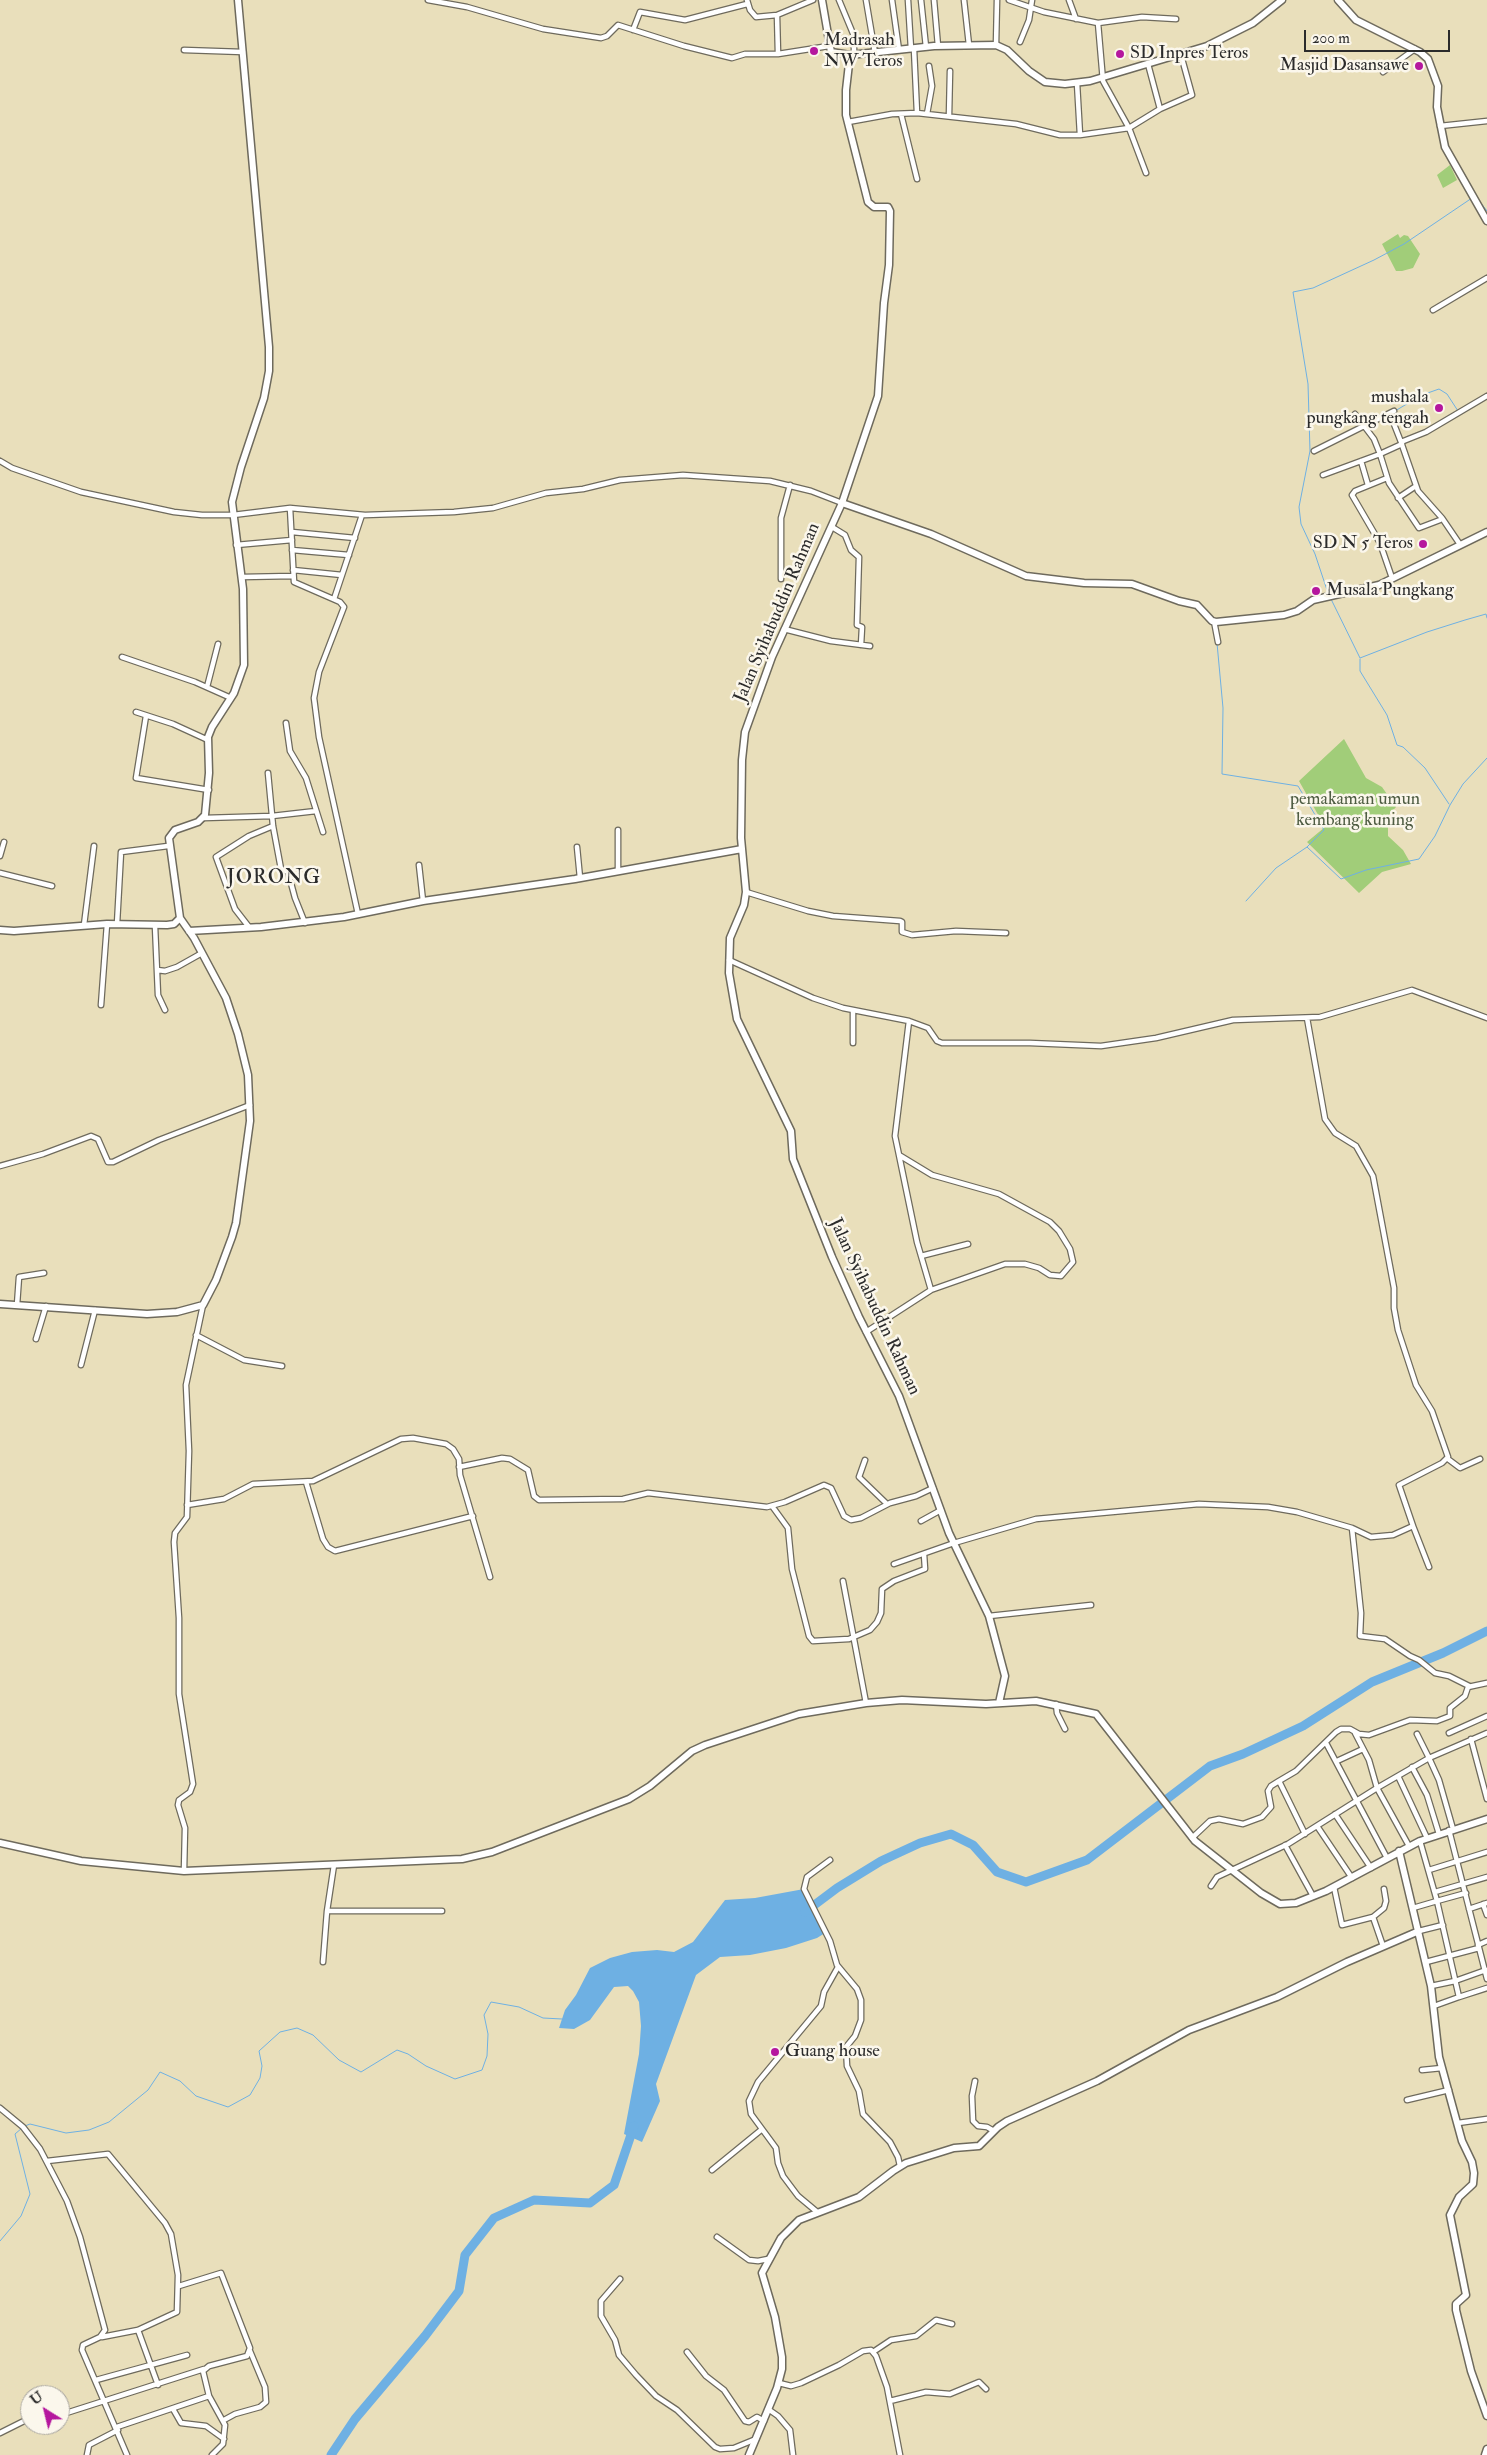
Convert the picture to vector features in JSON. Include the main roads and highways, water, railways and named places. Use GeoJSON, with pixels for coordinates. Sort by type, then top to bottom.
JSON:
{"type":"FeatureCollection","features":[{"type":"Feature","properties":{"kind":"water"},"geometry":{"type":"Polygon","coordinates":[[[804,1889],[825,1933],[817,1938],[786,1948],[750,1955],[720,1957],[696,1975],[656,2084],[660,2101],[642,2142],[624,2134],[639,2054],[641,2026],[639,2002],[633,1991],[628,1986],[614,1987],[590,2020],[574,2029],[559,2028],[565,2010],[576,1995],[590,1968],[610,1958],[632,1952],[657,1950],[674,1952],[693,1942],[725,1900],[755,1898],[804,1889]]]}},
{"type":"Feature","properties":{"kind":"waterway"},"geometry":{"type":"LineString","coordinates":[[1328,593],[1315,554],[1301,524],[1299,507],[1310,451],[1308,384],[1293,292],[1313,288],[1374,260],[1404,244],[1472,198]]}},
{"type":"Feature","properties":{"kind":"waterway"},"geometry":{"type":"LineString","coordinates":[[1477,198],[1487,211]]}},
{"type":"Feature","properties":{"kind":"waterway"},"geometry":{"type":"LineString","coordinates":[[1395,411],[1422,395],[1439,389],[1447,394],[1458,411]]}},
{"type":"Feature","properties":{"kind":"waterway"},"geometry":{"type":"LineString","coordinates":[[1331,599],[1360,658],[1427,632],[1465,620],[1486,614],[1487,618]]}},
{"type":"Feature","properties":{"kind":"waterway"},"geometry":{"type":"LineString","coordinates":[[1217,643],[1223,708],[1222,774],[1298,786],[1324,830],[1307,847]]}},
{"type":"Feature","properties":{"kind":"waterway"},"geometry":{"type":"LineString","coordinates":[[1360,659],[1360,671],[1387,715],[1397,745],[1403,747],[1425,768],[1449,804]]}},
{"type":"Feature","properties":{"kind":"waterway"},"geometry":{"type":"LineString","coordinates":[[1246,901],[1276,868],[1307,847],[1341,879],[1366,870],[1419,859],[1435,836],[1463,784],[1487,758]]}},
{"type":"Feature","properties":{"kind":"waterway"},"geometry":{"type":"LineString","coordinates":[[805,1912],[837,1888],[881,1861],[920,1843],[951,1834],[973,1845],[997,1872],[1026,1882],[1087,1860],[1210,1766],[1243,1754],[1303,1726],[1372,1682],[1443,1653],[1487,1631]]}},
{"type":"Feature","properties":{"kind":"waterway"},"geometry":{"type":"LineString","coordinates":[[25,2126],[30,2124],[66,2133],[89,2130],[109,2122],[148,2090],[160,2072],[180,2081],[196,2096],[228,2107],[250,2095],[260,2078],[262,2066],[259,2051],[280,2032],[297,2028],[313,2035],[339,2060],[361,2072],[397,2050],[455,2079],[482,2070],[487,2056],[488,2034],[484,2015],[491,2002],[519,2007],[543,2018],[562,2019]]}},
{"type":"Feature","properties":{"kind":"waterway"},"geometry":{"type":"LineString","coordinates":[[331,2455],[355,2419],[425,2336],[459,2291],[465,2255],[494,2218],[534,2200],[590,2203],[614,2185],[634,2126]]}},
{"type":"Feature","properties":{"kind":"waterway"},"geometry":{"type":"LineString","coordinates":[[0,2241],[21,2216],[30,2194],[15,2134],[22,2128]]}},
{"type":"Feature","properties":{"kind":"place","name":"Madrasah NW Teros"},"geometry":{"type":"Point","coordinates":[814,51]}},
{"type":"Feature","properties":{"kind":"place","name":"SD Inpres Teros"},"geometry":{"type":"Point","coordinates":[1120,54]}},
{"type":"Feature","properties":{"kind":"place","name":"Masjid Dasansawe"},"geometry":{"type":"Point","coordinates":[1419,66]}},
{"type":"Feature","properties":{"kind":"place","name":"mushala pungkang tengah"},"geometry":{"type":"Point","coordinates":[1439,408]}},
{"type":"Feature","properties":{"kind":"place","name":"SD N 5 Teros"},"geometry":{"type":"Point","coordinates":[1423,544]}},
{"type":"Feature","properties":{"kind":"place","name":"Musala Pungkang"},"geometry":{"type":"Point","coordinates":[1316,591]}},
{"type":"Feature","properties":{"kind":"place","name":"Guang house"},"geometry":{"type":"Point","coordinates":[775,2052]}},
{"type":"Feature","properties":{"kind":"district","name":"JORONG"},"geometry":{"type":"Point","coordinates":[274,879]}},
{"type":"Feature","properties":{"kind":"park label","name":"pemakaman umun kembang kuning"},"geometry":{"type":"Point","coordinates":[1355,810]}}]}
